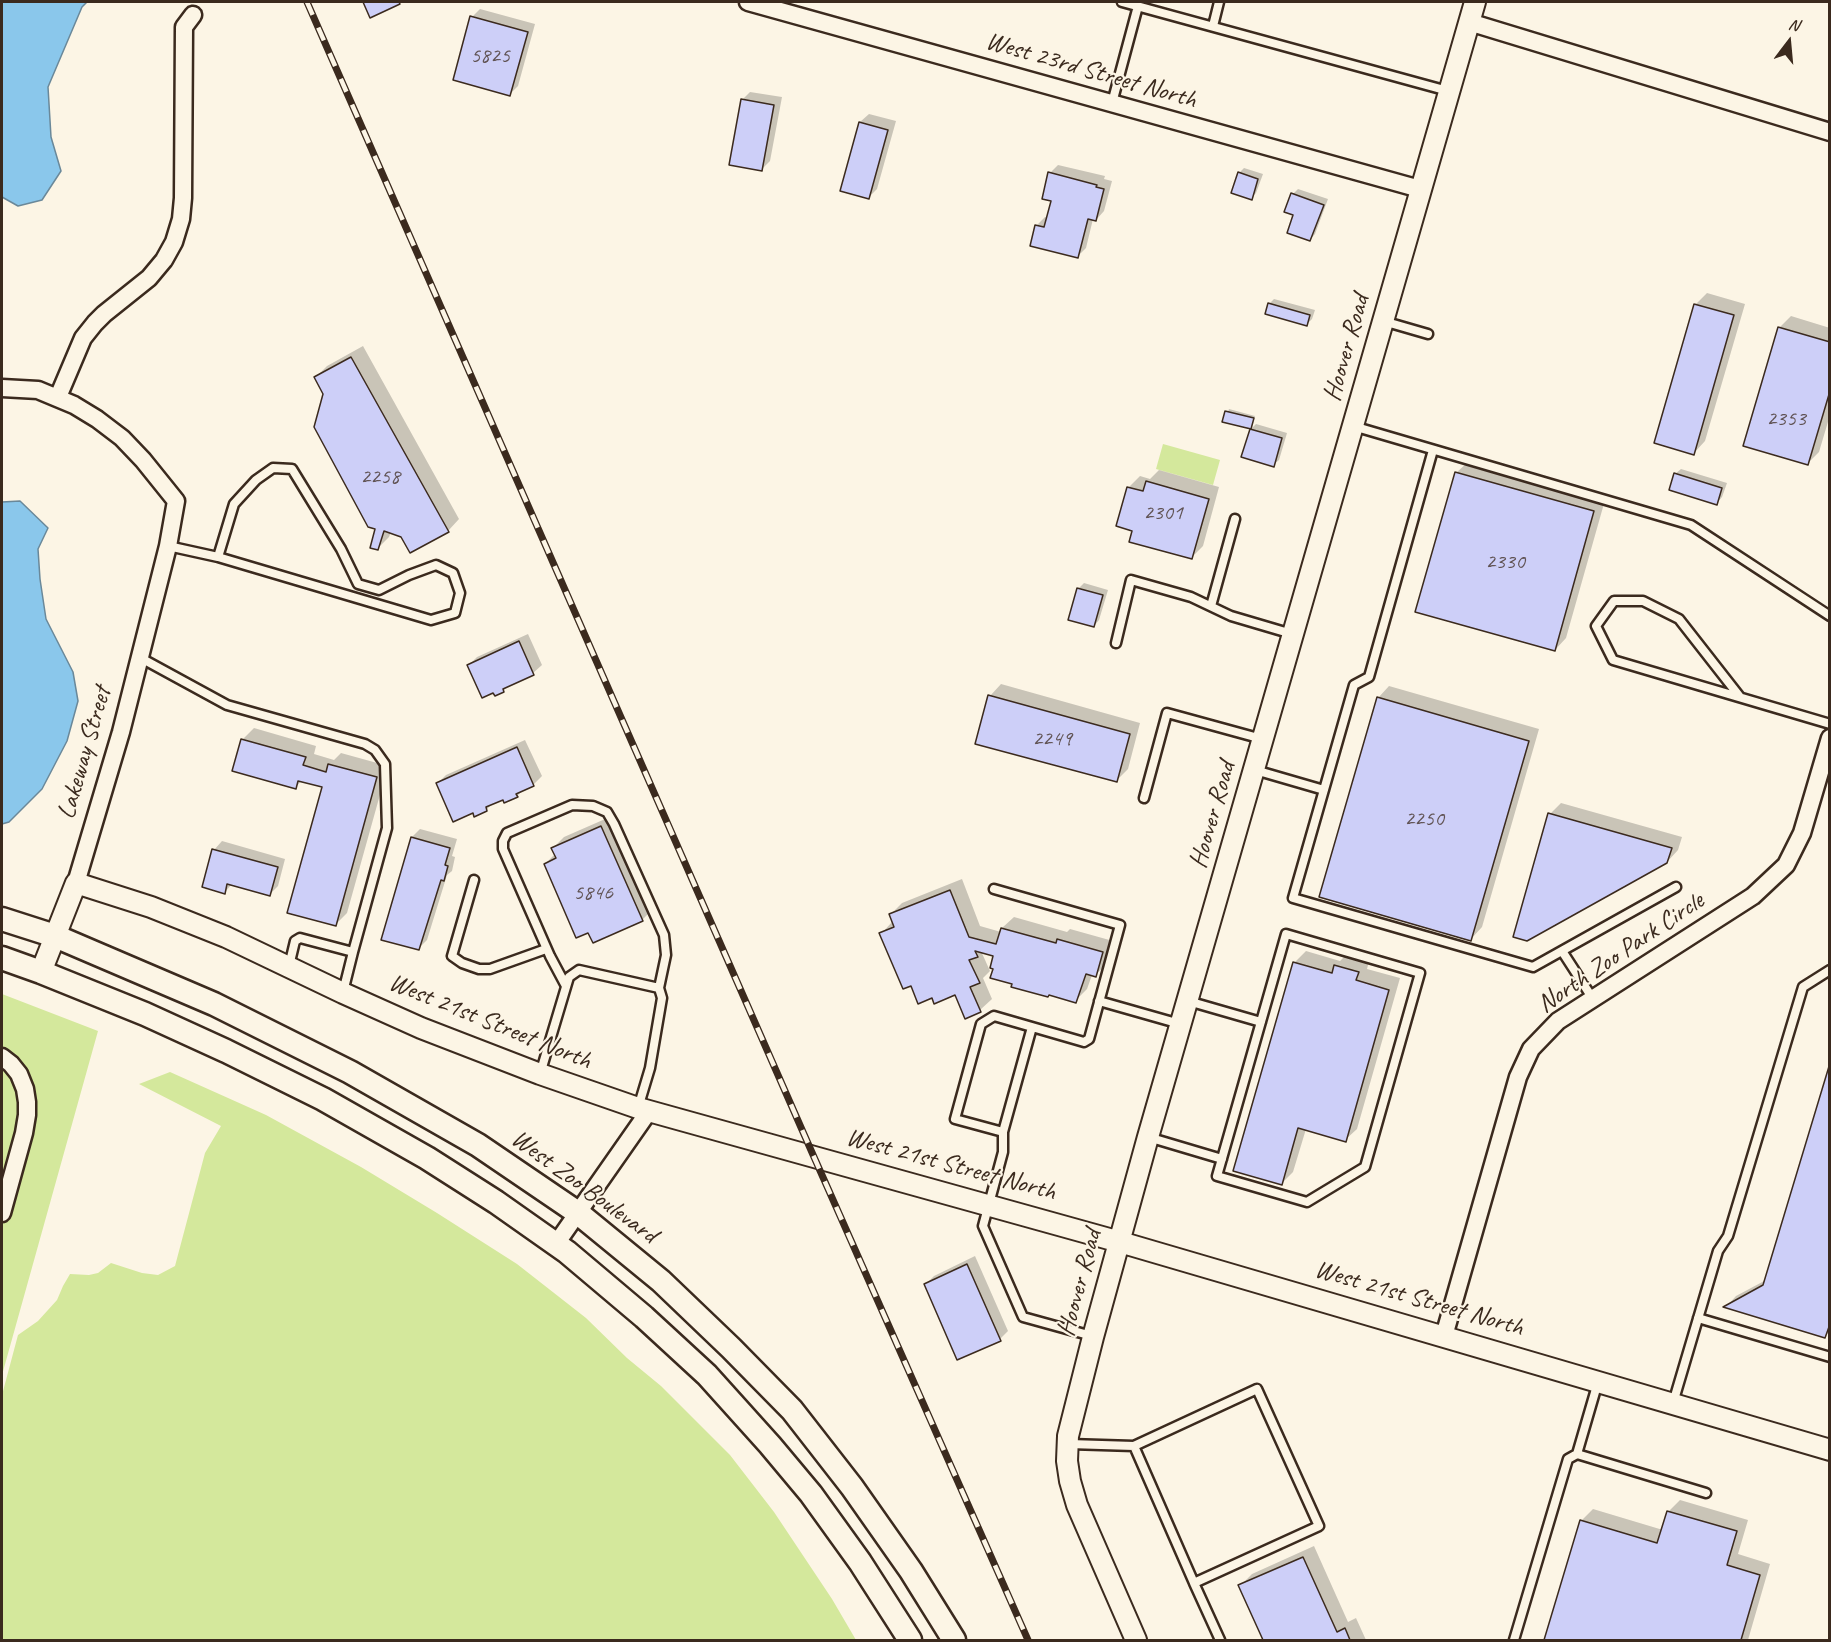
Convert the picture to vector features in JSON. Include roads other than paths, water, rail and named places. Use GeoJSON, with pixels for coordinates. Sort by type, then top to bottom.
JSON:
{"type":"FeatureCollection","features":[{"type":"Feature","properties":{"kind":"main road"},"geometry":{"type":"LineString","coordinates":[[2,919],[55,936]]}},
{"type":"Feature","properties":{"kind":"main road","name":"West Zoo Boulevard"},"geometry":{"type":"LineString","coordinates":[[55,936],[214,1004],[350,1072],[478,1145],[578,1213],[661,1281],[732,1348],[792,1410],[865,1505],[911,1571],[954,1641]]}},
{"type":"Feature","properties":{"kind":"main road"},"geometry":{"type":"LineString","coordinates":[[2,958],[146,1014],[322,1099],[428,1158],[556,1244],[644,1317],[707,1375],[770,1445],[811,1494],[846,1542],[910,1641]]}},
{"type":"Feature","properties":{"kind":"street","name":"West 23rd Street North"},"geometry":{"type":"LineString","coordinates":[[748,2],[1420,189]]}},
{"type":"Feature","properties":{"kind":"street","name":"Hoover Road"},"geometry":{"type":"LineString","coordinates":[[1136,1641],[1077,1505],[1070,1481],[1068,1444],[1073,1415],[1148,1137],[1475,2]]}},
{"type":"Feature","properties":{"kind":"street"},"geometry":{"type":"LineString","coordinates":[[2,388],[38,390],[58,397],[83,338],[104,314],[149,278],[164,260],[174,242],[181,219],[183,198],[184,27],[193,15]]}},
{"type":"Feature","properties":{"kind":"street"},"geometry":{"type":"LineString","coordinates":[[1469,21],[1830,132]]}},
{"type":"Feature","properties":{"kind":"street","name":"Lakeway Street"},"geometry":{"type":"LineString","coordinates":[[41,972],[76,884],[121,732],[168,546],[176,501],[122,438],[98,419],[58,397]]}},
{"type":"Feature","properties":{"kind":"street","name":"North Zoo Park Circle"},"geometry":{"type":"LineString","coordinates":[[1444,1336],[1518,1077],[1531,1049],[1558,1021],[1753,896],[1786,865],[1802,833],[1830,738]]}},
{"type":"Feature","properties":{"kind":"street","name":"West 21st Street North"},"geometry":{"type":"LineString","coordinates":[[76,884],[161,911],[226,937],[421,1028],[540,1074],[644,1110],[1120,1242],[1830,1450]]}},
{"type":"Feature","properties":{"kind":"street"},"geometry":{"type":"LineString","coordinates":[[2,1057],[19,1074],[26,1089],[27,1108],[24,1133],[2,1213]]}},
{"type":"Feature","properties":{"kind":"street"},"geometry":{"type":"LineString","coordinates":[[556,1244],[644,1110]]}},
{"type":"Feature","properties":{"kind":"lane"},"geometry":{"type":"LineString","coordinates":[[1122,2],[1449,91]]}},
{"type":"Feature","properties":{"kind":"lane"},"geometry":{"type":"LineString","coordinates":[[1213,26],[1219,2]]}},
{"type":"Feature","properties":{"kind":"lane"},"geometry":{"type":"LineString","coordinates":[[1112,103],[1138,6]]}},
{"type":"Feature","properties":{"kind":"lane"},"geometry":{"type":"LineString","coordinates":[[1383,320],[1428,334]]}},
{"type":"Feature","properties":{"kind":"lane"},"geometry":{"type":"LineString","coordinates":[[1352,426],[1691,525],[1830,616]]}},
{"type":"Feature","properties":{"kind":"lane"},"geometry":{"type":"LineString","coordinates":[[1433,450],[1369,676],[1354,685],[1293,898],[1533,967],[1676,887]]}},
{"type":"Feature","properties":{"kind":"lane"},"geometry":{"type":"LineString","coordinates":[[168,546],[218,557],[430,620],[454,612],[460,593],[453,573],[436,565],[379,590],[358,584],[341,549],[292,469],[273,468],[256,480],[234,504],[218,557]]}},
{"type":"Feature","properties":{"kind":"lane"},"geometry":{"type":"LineString","coordinates":[[1211,606],[1235,519]]}},
{"type":"Feature","properties":{"kind":"lane"},"geometry":{"type":"LineString","coordinates":[[1116,643],[1131,580],[1191,597],[1231,616],[1293,634]]}},
{"type":"Feature","properties":{"kind":"lane"},"geometry":{"type":"LineString","coordinates":[[1740,697],[1679,619],[1661,610],[1643,602],[1614,602],[1596,626],[1613,660],[1830,724]]}},
{"type":"Feature","properties":{"kind":"lane"},"geometry":{"type":"LineString","coordinates":[[139,657],[227,705],[365,744],[375,750],[385,764],[387,828],[343,993]]}},
{"type":"Feature","properties":{"kind":"lane"},"geometry":{"type":"LineString","coordinates":[[1144,798],[1167,713],[1263,739]]}},
{"type":"Feature","properties":{"kind":"lane"},"geometry":{"type":"LineString","coordinates":[[1254,770],[1324,790]]}},
{"type":"Feature","properties":{"kind":"lane"},"geometry":{"type":"LineString","coordinates":[[566,986],[546,949],[502,849],[503,841],[507,833],[572,805],[592,806],[608,812],[664,935],[666,955],[659,988],[662,998],[644,1110]]}},
{"type":"Feature","properties":{"kind":"lane"},"geometry":{"type":"LineString","coordinates":[[474,880],[452,956],[478,969],[490,969],[546,949]]}},
{"type":"Feature","properties":{"kind":"lane"},"geometry":{"type":"LineString","coordinates":[[994,889],[1120,925],[1089,1039],[1084,1042],[994,1016],[981,1024],[955,1119],[1003,1132]]}},
{"type":"Feature","properties":{"kind":"lane"},"geometry":{"type":"LineString","coordinates":[[1286,934],[1420,973],[1365,1167],[1307,1202],[1217,1176],[1222,1159],[1286,934]]}},
{"type":"Feature","properties":{"kind":"lane"},"geometry":{"type":"LineString","coordinates":[[289,966],[295,941],[300,938],[353,952]]}},
{"type":"Feature","properties":{"kind":"lane"},"geometry":{"type":"LineString","coordinates":[[1562,951],[1593,999]]}},
{"type":"Feature","properties":{"kind":"lane"},"geometry":{"type":"LineString","coordinates":[[540,1074],[569,977],[579,970],[659,988]]}},
{"type":"Feature","properties":{"kind":"lane"},"geometry":{"type":"LineString","coordinates":[[1673,1404],[1718,1251],[1728,1236],[1803,987],[1830,970]]}},
{"type":"Feature","properties":{"kind":"lane"},"geometry":{"type":"LineString","coordinates":[[1099,1001],[1181,1024]]}},
{"type":"Feature","properties":{"kind":"lane"},"geometry":{"type":"LineString","coordinates":[[1187,1001],[1261,1022]]}},
{"type":"Feature","properties":{"kind":"lane"},"geometry":{"type":"LineString","coordinates":[[1032,1027],[1003,1132],[1003,1152],[983,1226],[1023,1317],[1093,1336]]}},
{"type":"Feature","properties":{"kind":"lane"},"geometry":{"type":"LineString","coordinates":[[1148,1137],[1222,1159]]}},
{"type":"Feature","properties":{"kind":"lane"},"geometry":{"type":"LineString","coordinates":[[1698,1318],[1830,1357]]}},
{"type":"Feature","properties":{"kind":"lane"},"geometry":{"type":"LineString","coordinates":[[1514,1641],[1568,1459],[1577,1454],[1598,1382]]}},
{"type":"Feature","properties":{"kind":"lane"},"geometry":{"type":"LineString","coordinates":[[1068,1444],[1134,1446],[1257,1389],[1319,1526],[1194,1583]]}},
{"type":"Feature","properties":{"kind":"lane"},"geometry":{"type":"LineString","coordinates":[[1134,1446],[1220,1641]]}},
{"type":"Feature","properties":{"kind":"lane"},"geometry":{"type":"LineString","coordinates":[[1577,1454],[1706,1493]]}},
{"type":"Feature","properties":{"kind":"water"},"geometry":{"type":"Polygon","coordinates":[[[2,2],[87,2],[82,7],[48,87],[51,137],[61,171],[42,200],[18,206],[2,197],[2,2]]]}},
{"type":"Feature","properties":{"kind":"water"},"geometry":{"type":"Polygon","coordinates":[[[20,501],[48,528],[38,549],[46,619],[73,672],[78,701],[67,741],[42,789],[9,822],[2,824],[2,502],[20,501]]]}},
{"type":"Feature","properties":{"kind":"railway"},"geometry":{"type":"LineString","coordinates":[[307,2],[1028,1640]]}}]}
